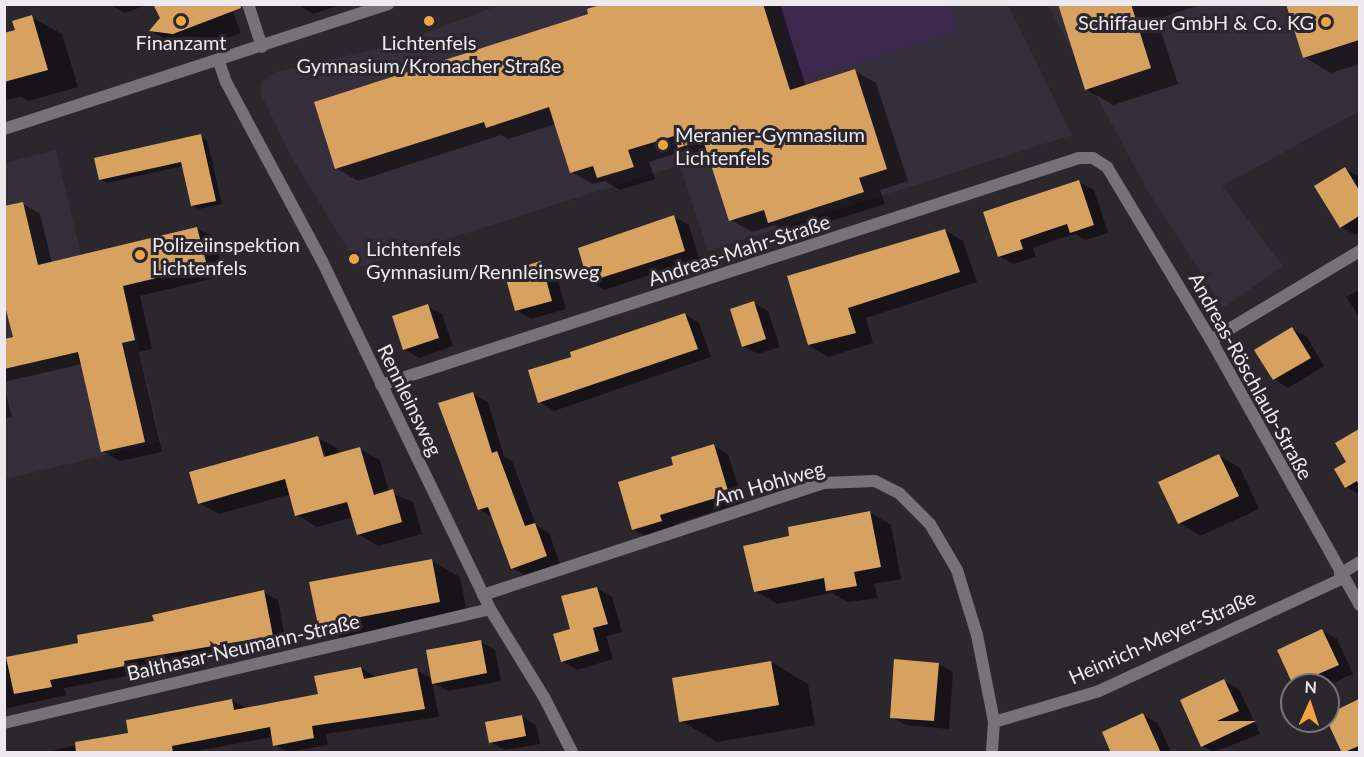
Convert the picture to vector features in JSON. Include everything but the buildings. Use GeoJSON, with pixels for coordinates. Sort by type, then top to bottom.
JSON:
{"type":"FeatureCollection","features":[{"type":"Feature","properties":{"kind":"street"},"geometry":{"type":"LineString","coordinates":[[248,4],[262,47]]}},
{"type":"Feature","properties":{"kind":"street"},"geometry":{"type":"LineString","coordinates":[[4,129],[219,62],[388,4]]}},
{"type":"Feature","properties":{"kind":"street","name":"Rennleinsweg"},"geometry":{"type":"LineString","coordinates":[[219,62],[490,609],[544,697],[572,753]]}},
{"type":"Feature","properties":{"kind":"street","name":"Andreas-Mahr-Straße"},"geometry":{"type":"LineString","coordinates":[[381,386],[1079,158],[1093,158],[1107,167]]}},
{"type":"Feature","properties":{"kind":"street","name":"Andreas-Röschlaub-Straße"},"geometry":{"type":"LineString","coordinates":[[1107,167],[1211,340],[1359,605]]}},
{"type":"Feature","properties":{"kind":"street"},"geometry":{"type":"LineString","coordinates":[[1211,340],[1359,251]]}},
{"type":"Feature","properties":{"kind":"street","name":"Am Hohlweg"},"geometry":{"type":"LineString","coordinates":[[483,595],[823,483],[875,481],[900,494],[930,524],[957,570],[977,635],[994,722],[992,753]]}},
{"type":"Feature","properties":{"kind":"street","name":"Heinrich-Meyer-Straße"},"geometry":{"type":"LineString","coordinates":[[994,722],[1099,691],[1341,576],[1359,562]]}},
{"type":"Feature","properties":{"kind":"street","name":"Balthasar-Neumann-Straße"},"geometry":{"type":"LineString","coordinates":[[4,723],[490,609]]}},
{"type":"Feature","properties":{"kind":"shaded area","name":"Meranier-Gymnasium Lichtenfels"},"geometry":{"type":"Polygon","coordinates":[[[500,5],[1008,5],[1072,135],[708,251],[680,165],[359,267],[291,156],[260,92],[261,82],[275,72],[390,46],[500,5]]]}},
{"type":"Feature","properties":{"kind":"shaded area"},"geometry":{"type":"Polygon","coordinates":[[[776,5],[949,5],[958,31],[801,81],[776,5]]]}},
{"type":"Feature","properties":{"kind":"shaded area"},"geometry":{"type":"Polygon","coordinates":[[[1048,5],[1359,5],[1359,111],[1222,186],[1283,266],[1223,308],[1145,186],[1048,5]]]}},
{"type":"Feature","properties":{"kind":"shaded area"},"geometry":{"type":"Polygon","coordinates":[[[56,150],[81,255],[66,259],[80,313],[128,302],[161,442],[5,479],[4,163],[56,150]]]}},
{"type":"Feature","properties":{"kind":"place","name":"Finanzamt"},"geometry":{"type":"Point","coordinates":[181,21]}},
{"type":"Feature","properties":{"kind":"place","name":"Lichtenfels Gymnasium/Kronacher Straße"},"geometry":{"type":"Point","coordinates":[429,21]}},
{"type":"Feature","properties":{"kind":"place","name":"Schiffauer GmbH & Co. KG"},"geometry":{"type":"Point","coordinates":[1326,22]}},
{"type":"Feature","properties":{"kind":"place","name":"Meranier-Gymnasium Lichtenfels"},"geometry":{"type":"Point","coordinates":[663,145]}},
{"type":"Feature","properties":{"kind":"place","name":"Polizeiinspektion Lichtenfels"},"geometry":{"type":"Point","coordinates":[140,255]}},
{"type":"Feature","properties":{"kind":"place","name":"Lichtenfels Gymnasium/Rennleinsweg"},"geometry":{"type":"Point","coordinates":[354,259]}}]}
